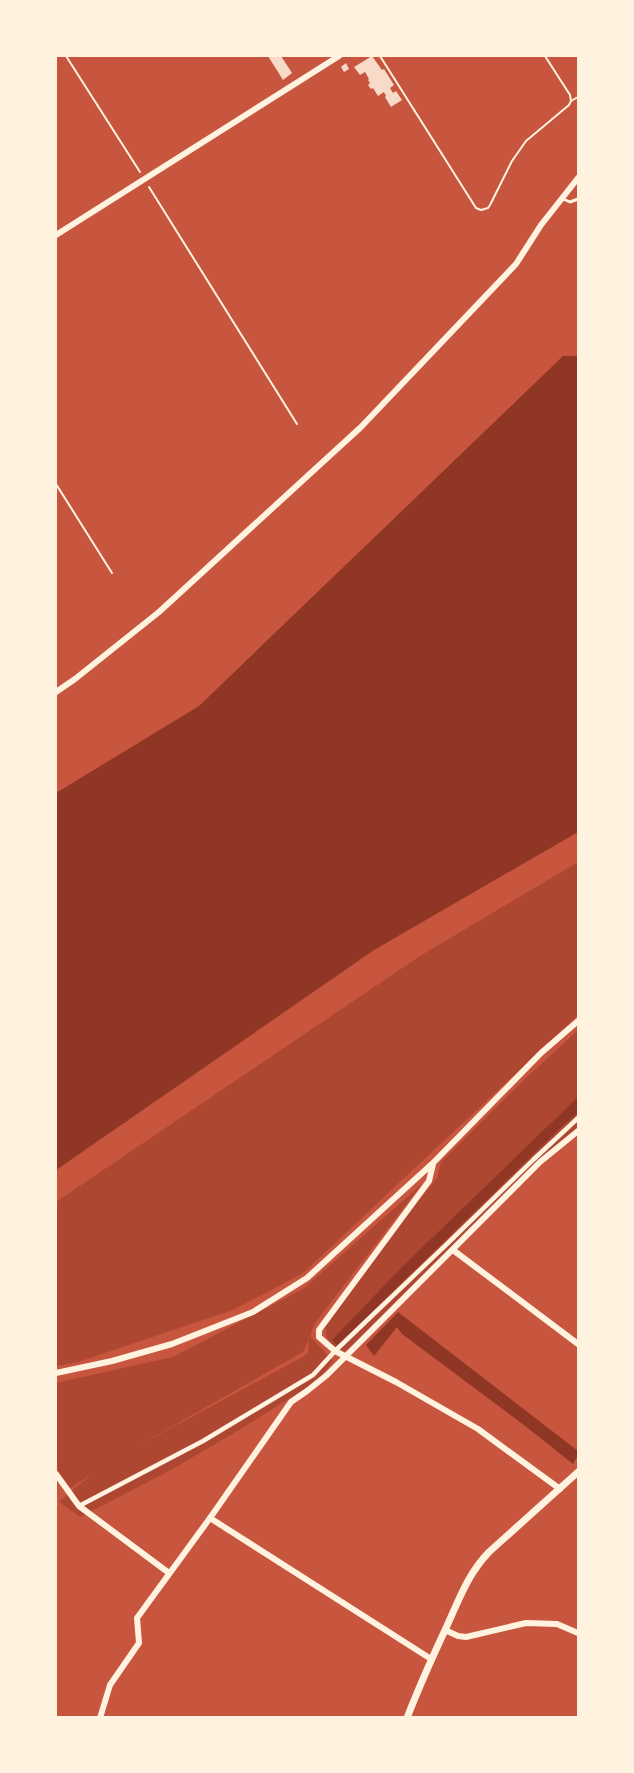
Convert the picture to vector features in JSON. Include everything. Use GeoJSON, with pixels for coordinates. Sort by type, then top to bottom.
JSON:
{"type":"FeatureCollection","features":[{"type":"Feature","properties":{"kind":"street"},"geometry":{"type":"LineString","coordinates":[[56,235],[339,56]]}},
{"type":"Feature","properties":{"kind":"street"},"geometry":{"type":"LineString","coordinates":[[56,692],[159,612],[361,427],[516,264],[541,225],[579,178]]}},
{"type":"Feature","properties":{"kind":"street"},"geometry":{"type":"LineString","coordinates":[[56,1373],[112,1361],[172,1344],[253,1311],[307,1278],[433,1164],[541,1053],[579,1022]]}},
{"type":"Feature","properties":{"kind":"street"},"geometry":{"type":"LineString","coordinates":[[79,1506],[203,1441],[313,1375],[335,1351],[579,1118]]}},
{"type":"Feature","properties":{"kind":"street"},"geometry":{"type":"LineString","coordinates":[[100,1718],[110,1685],[139,1643],[137,1617],[291,1402],[346,1357],[540,1162],[579,1131]]}},
{"type":"Feature","properties":{"kind":"street"},"geometry":{"type":"LineString","coordinates":[[433,1164],[429,1181],[319,1330],[319,1337],[335,1351],[396,1382],[478,1429],[560,1489]]}},
{"type":"Feature","properties":{"kind":"street"},"geometry":{"type":"LineString","coordinates":[[453,1250],[579,1344]]}},
{"type":"Feature","properties":{"kind":"street"},"geometry":{"type":"LineString","coordinates":[[407,1718],[431,1659],[476,1566],[579,1472]]}},
{"type":"Feature","properties":{"kind":"street"},"geometry":{"type":"LineString","coordinates":[[56,1474],[79,1506],[169,1573]]}},
{"type":"Feature","properties":{"kind":"street"},"geometry":{"type":"LineString","coordinates":[[210,1518],[431,1659]]}},
{"type":"Feature","properties":{"kind":"street"},"geometry":{"type":"LineString","coordinates":[[445,1630],[466,1637],[526,1623],[556,1624],[579,1633]]}},
{"type":"Feature","properties":{"kind":"lane"},"geometry":{"type":"LineString","coordinates":[[561,198],[570,202],[579,199]]}},
{"type":"Feature","properties":{"kind":"path"},"geometry":{"type":"LineString","coordinates":[[66,56],[297,424]]}},
{"type":"Feature","properties":{"kind":"path"},"geometry":{"type":"LineString","coordinates":[[380,56],[477,208],[481,210],[490,205],[512,161],[526,141],[563,111],[571,101],[579,98]]}},
{"type":"Feature","properties":{"kind":"path"},"geometry":{"type":"LineString","coordinates":[[545,56],[570,95],[571,101]]}},
{"type":"Feature","properties":{"kind":"path"},"geometry":{"type":"LineString","coordinates":[[56,484],[112,573]]}},
{"type":"Feature","properties":{"kind":"shaded area"},"geometry":{"type":"Polygon","coordinates":[[[563,356],[578,356],[578,832],[374,950],[56,1170],[56,793],[199,706],[563,356]]]}},
{"type":"Feature","properties":{"kind":"shaded area"},"geometry":{"type":"Polygon","coordinates":[[[578,862],[578,1015],[303,1273],[233,1310],[78,1362],[56,1366],[56,1202],[420,956],[578,862]]]}},
{"type":"Feature","properties":{"kind":"shaded area"},"geometry":{"type":"Polygon","coordinates":[[[578,1030],[578,1129],[346,1351],[334,1346],[326,1336],[325,1327],[409,1212],[437,1178],[441,1162],[578,1030]]]}},
{"type":"Feature","properties":{"kind":"shaded area"},"geometry":{"type":"Polygon","coordinates":[[[578,1097],[578,1112],[337,1346],[332,1340],[403,1266],[578,1097]]]}},
{"type":"Feature","properties":{"kind":"shaded area"},"geometry":{"type":"Polygon","coordinates":[[[421,1185],[315,1323],[310,1336],[333,1361],[317,1381],[169,1471],[80,1517],[59,1502],[93,1473],[69,1489],[56,1472],[56,1383],[173,1357],[303,1289],[421,1185]],[[309,1339],[303,1352],[136,1447],[308,1354],[309,1339]]]}},
{"type":"Feature","properties":{"kind":"shaded area"},"geometry":{"type":"Polygon","coordinates":[[[398,1312],[578,1451],[573,1464],[402,1334],[397,1327],[374,1356],[366,1345],[398,1312]]]}},
{"type":"Feature","properties":{"kind":"building"},"geometry":{"type":"Polygon","coordinates":[[[268,56],[281,56],[292,73],[283,80],[268,56]]]}},
{"type":"Feature","properties":{"kind":"building"},"geometry":{"type":"Polygon","coordinates":[[[372,56],[394,85],[390,88],[393,93],[396,91],[402,100],[391,107],[384,92],[378,96],[368,85],[370,83],[365,72],[360,75],[354,67],[372,56]]]}},
{"type":"Feature","properties":{"kind":"building"},"geometry":{"type":"Polygon","coordinates":[[[346,63],[349,69],[344,72],[341,67],[346,63]]]}}]}
